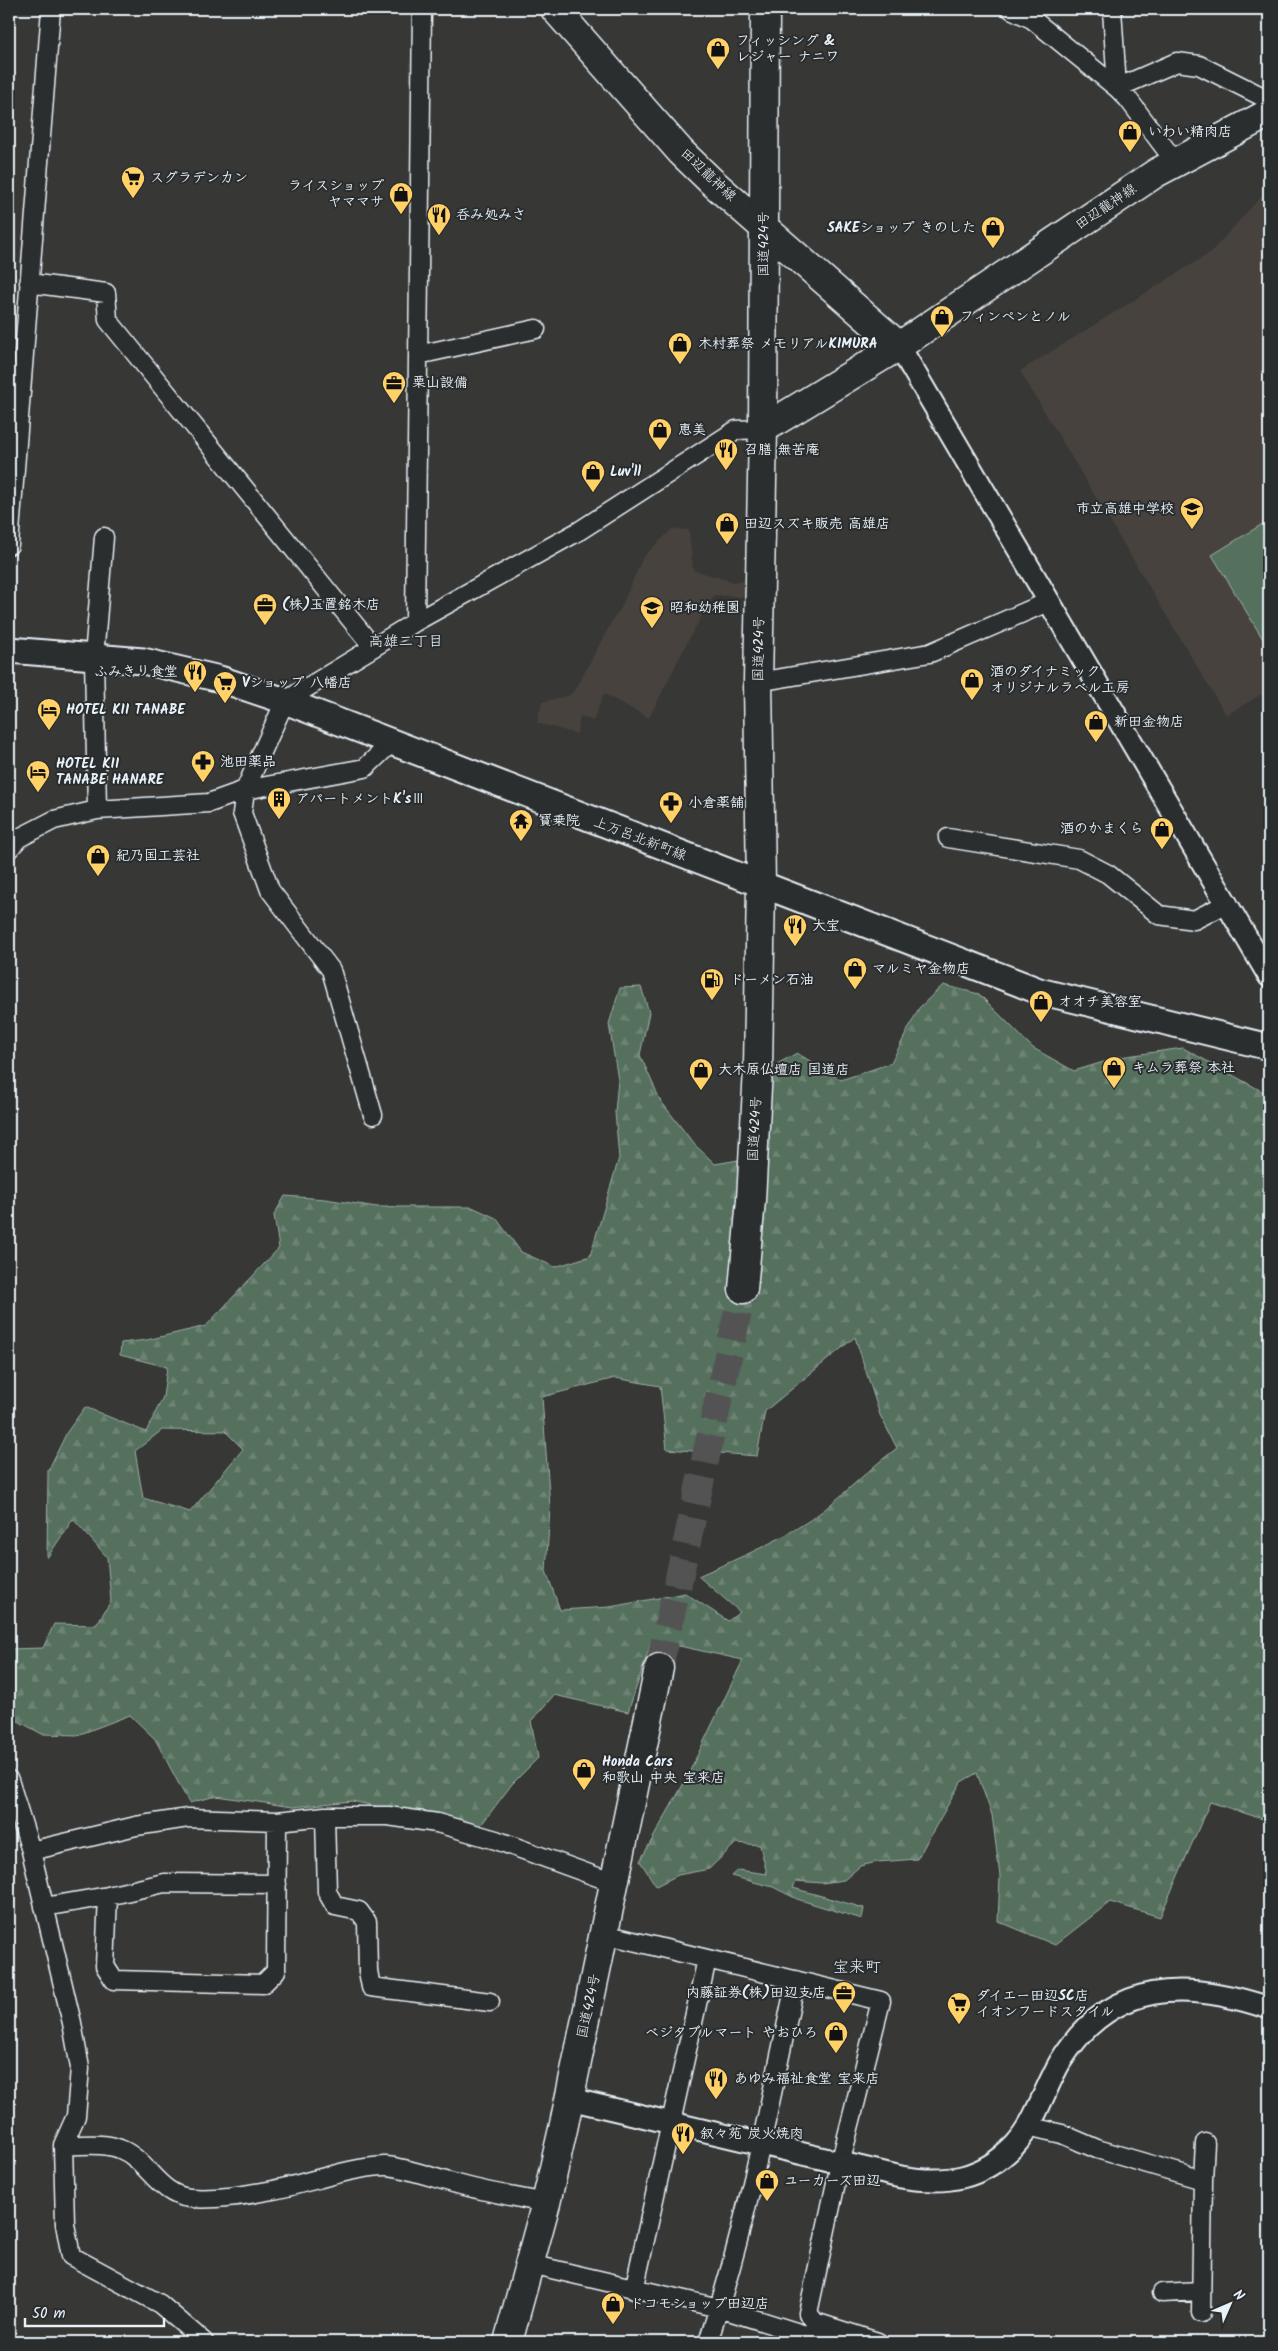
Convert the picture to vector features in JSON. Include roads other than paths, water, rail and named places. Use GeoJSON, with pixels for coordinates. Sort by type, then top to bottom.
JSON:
{"type":"FeatureCollection","features":[{"type":"Feature","properties":{"kind":"main road","name":"田辺龍神線"},"geometry":{"type":"LineString","coordinates":[[555,9],[682,152],[711,181],[764,225],[899,346]]}},
{"type":"Feature","properties":{"kind":"main road","name":"国道424号"},"geometry":{"type":"LineString","coordinates":[[743,1288],[751,1200],[757,1078],[761,885],[758,682],[763,429],[765,9]]}},
{"type":"Feature","properties":{"kind":"main road","name":"田辺龍神線"},"geometry":{"type":"LineString","coordinates":[[763,429],[899,346],[1156,173],[1269,112]]}},
{"type":"Feature","properties":{"kind":"main road","name":"上万呂北新町線"},"geometry":{"type":"LineString","coordinates":[[9,650],[143,661],[210,677],[285,701],[1039,991],[1269,1047]]}},
{"type":"Feature","properties":{"kind":"main road","name":"国道424号"},"geometry":{"type":"LineString","coordinates":[[508,2342],[546,2203],[570,2099],[660,1668]]}},
{"type":"Feature","properties":{"kind":"street"},"geometry":{"type":"LineString","coordinates":[[9,545],[51,9]]}},
{"type":"Feature","properties":{"kind":"street"},"geometry":{"type":"LineString","coordinates":[[415,622],[422,9]]}},
{"type":"Feature","properties":{"kind":"street"},"geometry":{"type":"LineString","coordinates":[[1011,9],[1032,19],[1117,88],[1128,99],[1176,163]]}},
{"type":"Feature","properties":{"kind":"street"},"geometry":{"type":"LineString","coordinates":[[1112,9],[1117,88]]}},
{"type":"Feature","properties":{"kind":"street"},"geometry":{"type":"LineString","coordinates":[[1117,88],[1176,62],[1199,65],[1269,100]]}},
{"type":"Feature","properties":{"kind":"street"},"geometry":{"type":"LineString","coordinates":[[29,283],[106,293],[108,320],[373,647]]}},
{"type":"Feature","properties":{"kind":"street"},"geometry":{"type":"LineString","coordinates":[[418,355],[536,329]]}},
{"type":"Feature","properties":{"kind":"street"},"geometry":{"type":"LineString","coordinates":[[899,346],[1048,602],[1228,903],[1269,976]]}},
{"type":"Feature","properties":{"kind":"street"},"geometry":{"type":"LineString","coordinates":[[373,1115],[330,970],[270,890],[242,814],[245,790],[285,701],[415,622],[579,531],[736,430],[763,429]]}},
{"type":"Feature","properties":{"kind":"street"},"geometry":{"type":"LineString","coordinates":[[96,810],[94,657],[104,537]]}},
{"type":"Feature","properties":{"kind":"street"},"geometry":{"type":"LineString","coordinates":[[758,682],[930,653],[1048,602]]}},
{"type":"Feature","properties":{"kind":"street"},"geometry":{"type":"LineString","coordinates":[[9,849],[19,838],[54,820],[96,810],[209,803],[245,790],[366,768],[391,743]]}},
{"type":"Feature","properties":{"kind":"street"},"geometry":{"type":"LineString","coordinates":[[948,838],[1079,859],[1108,874],[1159,915],[1194,920],[1228,903]]}},
{"type":"Feature","properties":{"kind":"street"},"geometry":{"type":"LineString","coordinates":[[9,1780],[44,1907],[72,2023],[80,2068],[76,2116],[63,2146],[65,2224],[71,2256],[160,2304],[204,2342]]}},
{"type":"Feature","properties":{"kind":"street"},"geometry":{"type":"LineString","coordinates":[[325,1816],[327,1892],[335,1906],[359,1911],[367,1922],[368,1971],[372,1987],[490,2002]]}},
{"type":"Feature","properties":{"kind":"street"},"geometry":{"type":"LineString","coordinates":[[30,1851],[136,1826],[188,1818],[277,1821],[325,1816],[388,1816],[437,1823],[496,1840],[614,1883]]}},
{"type":"Feature","properties":{"kind":"street"},"geometry":{"type":"LineString","coordinates":[[108,1896],[105,1966],[114,1980],[263,1984],[276,1971],[277,1821]]}},
{"type":"Feature","properties":{"kind":"street"},"geometry":{"type":"LineString","coordinates":[[44,1907],[108,1896],[164,1882],[278,1884]]}},
{"type":"Feature","properties":{"kind":"street"},"geometry":{"type":"LineString","coordinates":[[604,1934],[880,2001],[840,2164],[808,2313],[815,2322],[878,2342]]}},
{"type":"Feature","properties":{"kind":"street"},"geometry":{"type":"LineString","coordinates":[[634,2290],[707,1959]]}},
{"type":"Feature","properties":{"kind":"street"},"geometry":{"type":"LineString","coordinates":[[708,2342],[719,2308],[761,2143],[796,1980]]}},
{"type":"Feature","properties":{"kind":"street"},"geometry":{"type":"LineString","coordinates":[[570,2099],[761,2143],[840,2164],[928,2182],[960,2179],[988,2167],[1016,2144],[1060,2063],[1083,2030],[1108,2010],[1140,1996],[1171,1990],[1210,1993],[1248,2001],[1269,2008]]}},
{"type":"Feature","properties":{"kind":"street"},"geometry":{"type":"LineString","coordinates":[[1027,2126],[1062,2134],[1097,2150],[1203,2180]]}},
{"type":"Feature","properties":{"kind":"street"},"geometry":{"type":"LineString","coordinates":[[1200,2313],[1205,2143]]}},
{"type":"Feature","properties":{"kind":"street"},"geometry":{"type":"LineString","coordinates":[[63,2146],[111,2146],[120,2149],[130,2155],[166,2189],[176,2195],[188,2198],[214,2198],[273,2190],[363,2168],[386,2165],[469,2188],[546,2203]]}},
{"type":"Feature","properties":{"kind":"street"},"geometry":{"type":"LineString","coordinates":[[530,2264],[634,2290],[719,2308],[828,2342]]}},
{"type":"Feature","properties":{"kind":"street"},"geometry":{"type":"LineString","coordinates":[[1162,2293],[1200,2291]]}},
{"type":"Feature","properties":{"kind":"tunnel"},"geometry":{"type":"LineString","coordinates":[[659,1668],[743,1289]]}},
{"type":"Feature","properties":{"kind":"place","name":"フィッシング & レジャー ナニワ"},"geometry":{"type":"Point","coordinates":[718,70]}},
{"type":"Feature","properties":{"kind":"place","name":"いわい精肉店"},"geometry":{"type":"Point","coordinates":[1130,153]}},
{"type":"Feature","properties":{"kind":"place","name":"スグラデンカン"},"geometry":{"type":"Point","coordinates":[133,199]}},
{"type":"Feature","properties":{"kind":"place","name":"ライスショップ ヤママサ"},"geometry":{"type":"Point","coordinates":[401,215]}},
{"type":"Feature","properties":{"kind":"place","name":"呑み処みさ"},"geometry":{"type":"Point","coordinates":[439,236]}},
{"type":"Feature","properties":{"kind":"place","name":"SAKEショップ きのした"},"geometry":{"type":"Point","coordinates":[993,249]}},
{"type":"Feature","properties":{"kind":"place","name":"フィンペンとノル"},"geometry":{"type":"Point","coordinates":[942,338]}},
{"type":"Feature","properties":{"kind":"place","name":"木村葬祭 メモリアルKIMURA"},"geometry":{"type":"Point","coordinates":[680,365]}},
{"type":"Feature","properties":{"kind":"place","name":"栗山設備"},"geometry":{"type":"Point","coordinates":[394,404]}},
{"type":"Feature","properties":{"kind":"place","name":"恵美"},"geometry":{"type":"Point","coordinates":[660,451]}},
{"type":"Feature","properties":{"kind":"place","name":"召膳 無苦庵"},"geometry":{"type":"Point","coordinates":[726,471]}},
{"type":"Feature","properties":{"kind":"place","name":"Luv'll"},"geometry":{"type":"Point","coordinates":[593,493]}},
{"type":"Feature","properties":{"kind":"place","name":"市立高雄中学校"},"geometry":{"type":"Point","coordinates":[1192,530]}},
{"type":"Feature","properties":{"kind":"place","name":"田辺スズキ販売 高雄店"},"geometry":{"type":"Point","coordinates":[727,545]}},
{"type":"Feature","properties":{"kind":"place","name":"(株)玉置銘木店"},"geometry":{"type":"Point","coordinates":[265,626]}},
{"type":"Feature","properties":{"kind":"place","name":"昭和幼稚園"},"geometry":{"type":"Point","coordinates":[652,629]}},
{"type":"Feature","properties":{"kind":"place","name":"ふみきり食堂"},"geometry":{"type":"Point","coordinates":[195,693]}},
{"type":"Feature","properties":{"kind":"place","name":"酒のダイナミック オリジナルラベル工房"},"geometry":{"type":"Point","coordinates":[972,701]}},
{"type":"Feature","properties":{"kind":"place","name":"Vショップ 八幡店"},"geometry":{"type":"Point","coordinates":[225,704]}},
{"type":"Feature","properties":{"kind":"place","name":"HOTEL KII TANABE"},"geometry":{"type":"Point","coordinates":[49,731]}},
{"type":"Feature","properties":{"kind":"place","name":"新田金物店"},"geometry":{"type":"Point","coordinates":[1096,743]}},
{"type":"Feature","properties":{"kind":"place","name":"池田薬品"},"geometry":{"type":"Point","coordinates":[203,783]}},
{"type":"Feature","properties":{"kind":"place","name":"HOTEL KII TANABE HANARE"},"geometry":{"type":"Point","coordinates":[38,793]}},
{"type":"Feature","properties":{"kind":"place","name":"アパートメントK'sⅢ"},"geometry":{"type":"Point","coordinates":[279,820]}},
{"type":"Feature","properties":{"kind":"place","name":"小倉薬舗"},"geometry":{"type":"Point","coordinates":[671,824]}},
{"type":"Feature","properties":{"kind":"place","name":"寳乗院"},"geometry":{"type":"Point","coordinates":[521,842]}},
{"type":"Feature","properties":{"kind":"place","name":"酒のかまくら"},"geometry":{"type":"Point","coordinates":[1162,850]}},
{"type":"Feature","properties":{"kind":"place","name":"紀乃国工芸社"},"geometry":{"type":"Point","coordinates":[98,877]}},
{"type":"Feature","properties":{"kind":"place","name":"大宝"},"geometry":{"type":"Point","coordinates":[795,947]}},
{"type":"Feature","properties":{"kind":"place","name":"マルミヤ金物店"},"geometry":{"type":"Point","coordinates":[855,990]}},
{"type":"Feature","properties":{"kind":"place","name":"ドーメン石油"},"geometry":{"type":"Point","coordinates":[712,1001]}},
{"type":"Feature","properties":{"kind":"place","name":"オオチ美容室"},"geometry":{"type":"Point","coordinates":[1041,1023]}},
{"type":"Feature","properties":{"kind":"place","name":"キムラ葬祭 本社"},"geometry":{"type":"Point","coordinates":[1114,1089]}},
{"type":"Feature","properties":{"kind":"place","name":"大木原仏壇店 国道店"},"geometry":{"type":"Point","coordinates":[701,1091]}},
{"type":"Feature","properties":{"kind":"place","name":"Honda Cars 和歌山 中央 宝来店"},"geometry":{"type":"Point","coordinates":[584,1791]}},
{"type":"Feature","properties":{"kind":"place","name":"内藤証券(株)田辺支店"},"geometry":{"type":"Point","coordinates":[844,2014]}},
{"type":"Feature","properties":{"kind":"place","name":"ダイエー田辺SC店 イオンフードスタイル"},"geometry":{"type":"Point","coordinates":[959,2025]}},
{"type":"Feature","properties":{"kind":"place","name":"ベジタブルマート やおひろ"},"geometry":{"type":"Point","coordinates":[836,2054]}},
{"type":"Feature","properties":{"kind":"place","name":"あゆみ福祉食堂 宝来店"},"geometry":{"type":"Point","coordinates":[716,2100]}},
{"type":"Feature","properties":{"kind":"place","name":"叙々苑 炭火焼肉"},"geometry":{"type":"Point","coordinates":[683,2155]}},
{"type":"Feature","properties":{"kind":"place","name":"ユーカーズ田辺"},"geometry":{"type":"Point","coordinates":[767,2202]}},
{"type":"Feature","properties":{"kind":"place","name":"ドコモショップ田辺店"},"geometry":{"type":"Point","coordinates":[613,2325]}},
{"type":"Feature","properties":{"kind":"district","name":"高雄二丁目"},"geometry":{"type":"Point","coordinates":[406,642]}},
{"type":"Feature","properties":{"kind":"district","name":"宝来町"},"geometry":{"type":"Point","coordinates":[857,1967]}}]}
